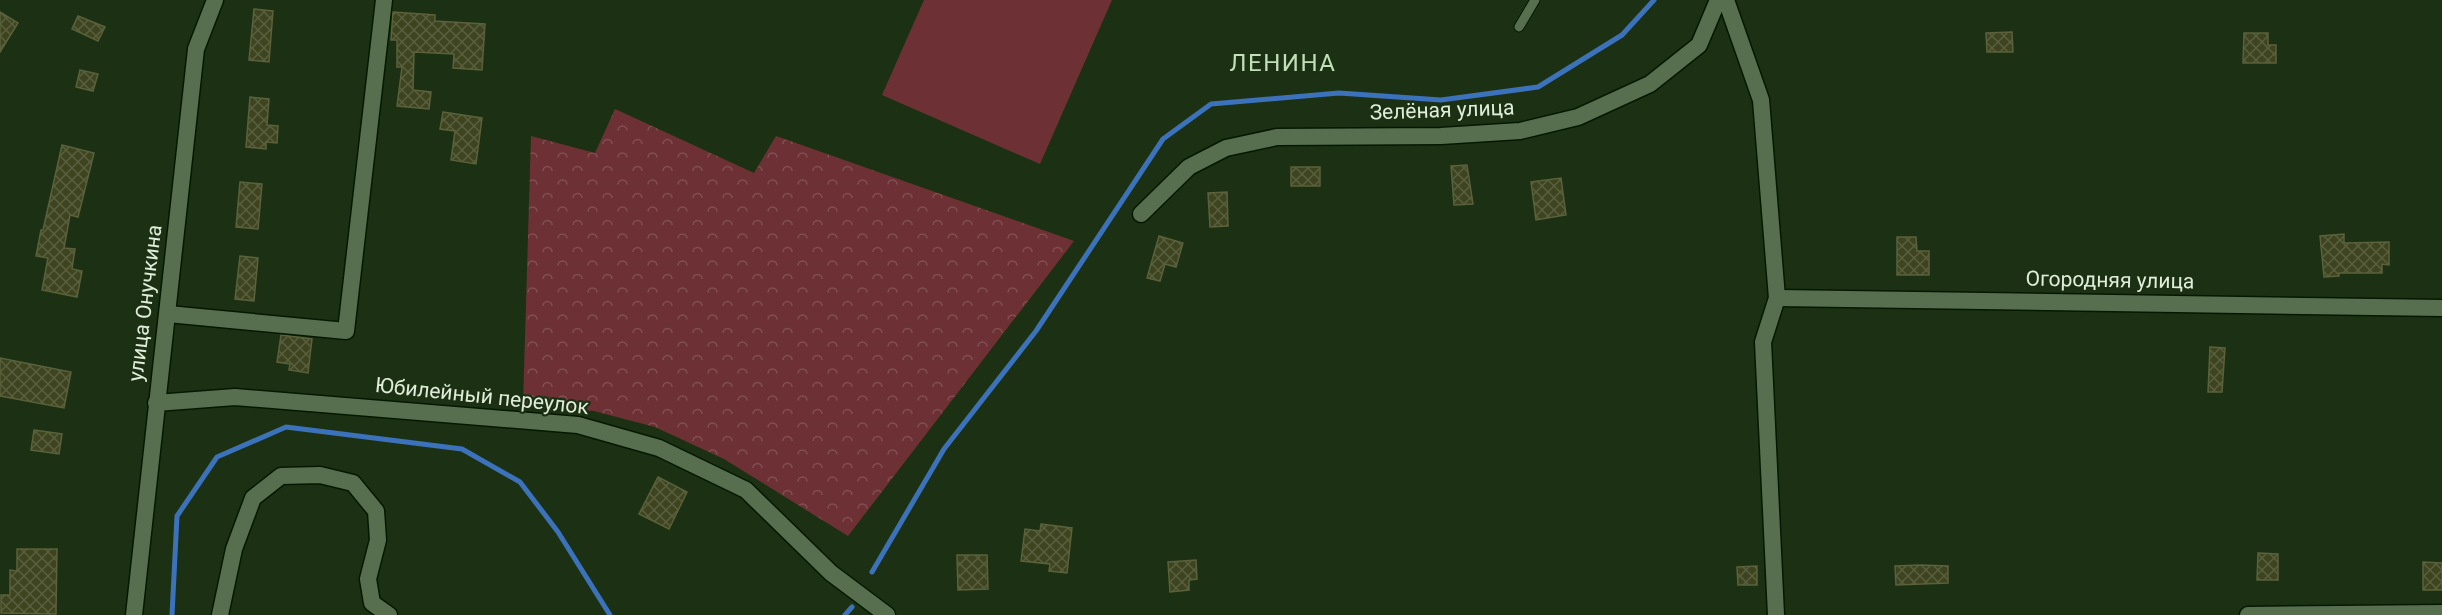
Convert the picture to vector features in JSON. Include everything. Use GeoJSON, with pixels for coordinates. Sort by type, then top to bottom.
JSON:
{"type":"FeatureCollection","features":[{"type":"Feature","properties":{"kind":"street","name":"улица Онучкина"},"geometry":{"type":"LineString","coordinates":[[134,615],[196,49],[215,0]]}},
{"type":"Feature","properties":{"kind":"street"},"geometry":{"type":"LineString","coordinates":[[168,314],[346,331],[384,0]]}},
{"type":"Feature","properties":{"kind":"street","name":"Зелёная улица"},"geometry":{"type":"LineString","coordinates":[[1141,214],[1189,167],[1226,148],[1267,139],[1343,135],[1441,136],[1520,131],[1578,117],[1650,84],[1699,45],[1718,0]]}},
{"type":"Feature","properties":{"kind":"street"},"geometry":{"type":"LineString","coordinates":[[1726,0],[1761,100],[1777,298],[1763,342],[1776,615]]}},
{"type":"Feature","properties":{"kind":"street","name":"Огородняя улица"},"geometry":{"type":"LineString","coordinates":[[1777,298],[2442,308]]}},
{"type":"Feature","properties":{"kind":"street","name":"Юбилейный переулок"},"geometry":{"type":"LineString","coordinates":[[156,403],[235,397],[578,425],[647,445],[746,490],[831,573],[887,615]]}},
{"type":"Feature","properties":{"kind":"street"},"geometry":{"type":"LineString","coordinates":[[220,615],[234,549],[253,498],[281,476],[320,475],[353,483],[375,511],[378,540],[368,579],[372,603],[389,615]]}},
{"type":"Feature","properties":{"kind":"street"},"geometry":{"type":"LineString","coordinates":[[2248,615],[2442,613]]}},
{"type":"Feature","properties":{"kind":"lane"},"geometry":{"type":"LineString","coordinates":[[1518,27],[1535,0]]}},
{"type":"Feature","properties":{"kind":"green space"},"geometry":{"type":"Polygon","coordinates":[[[924,0],[1112,0],[1040,164],[882,95],[924,0]]]}},
{"type":"Feature","properties":{"kind":"green space"},"geometry":{"type":"Polygon","coordinates":[[[615,109],[754,173],[776,136],[1074,241],[848,536],[724,459],[655,427],[594,411],[523,405],[531,136],[595,153],[615,109]]]}},
{"type":"Feature","properties":{"kind":"building"},"geometry":{"type":"Polygon","coordinates":[[[254,9],[273,11],[269,62],[249,60],[254,9]]]}},
{"type":"Feature","properties":{"kind":"building"},"geometry":{"type":"Polygon","coordinates":[[[0,12],[18,23],[0,52],[0,12]]]}},
{"type":"Feature","properties":{"kind":"building"},"geometry":{"type":"Polygon","coordinates":[[[393,12],[435,15],[435,21],[485,24],[482,70],[453,68],[454,54],[414,52],[413,90],[431,92],[429,109],[397,106],[402,67],[397,67],[397,40],[391,40],[393,12]]]}},
{"type":"Feature","properties":{"kind":"building"},"geometry":{"type":"Polygon","coordinates":[[[78,16],[105,27],[98,41],[72,29],[78,16]]]}},
{"type":"Feature","properties":{"kind":"building"},"geometry":{"type":"Polygon","coordinates":[[[2012,32],[2013,52],[1987,52],[1986,33],[2012,32]]]}},
{"type":"Feature","properties":{"kind":"building"},"geometry":{"type":"Polygon","coordinates":[[[2244,33],[2268,33],[2268,45],[2276,45],[2276,63],[2243,63],[2244,33]]]}},
{"type":"Feature","properties":{"kind":"building"},"geometry":{"type":"Polygon","coordinates":[[[80,70],[98,74],[93,91],[76,87],[80,70]]]}},
{"type":"Feature","properties":{"kind":"building"},"geometry":{"type":"Polygon","coordinates":[[[250,97],[269,99],[267,125],[278,126],[277,143],[266,142],[266,149],[246,147],[250,97]]]}},
{"type":"Feature","properties":{"kind":"building"},"geometry":{"type":"Polygon","coordinates":[[[443,112],[482,118],[476,164],[451,160],[455,131],[440,129],[443,112]]]}},
{"type":"Feature","properties":{"kind":"building"},"geometry":{"type":"Polygon","coordinates":[[[62,145],[94,153],[78,217],[70,215],[64,248],[75,249],[72,269],[82,271],[77,297],[42,290],[48,258],[36,256],[62,145]]]}},
{"type":"Feature","properties":{"kind":"building"},"geometry":{"type":"Polygon","coordinates":[[[1467,165],[1473,204],[1454,205],[1451,166],[1467,165]]]}},
{"type":"Feature","properties":{"kind":"building"},"geometry":{"type":"Polygon","coordinates":[[[1291,167],[1320,167],[1320,186],[1291,186],[1291,167]]]}},
{"type":"Feature","properties":{"kind":"building"},"geometry":{"type":"Polygon","coordinates":[[[1561,178],[1566,215],[1536,220],[1531,182],[1561,178]]]}},
{"type":"Feature","properties":{"kind":"building"},"geometry":{"type":"Polygon","coordinates":[[[240,182],[262,184],[258,229],[236,227],[240,182]]]}},
{"type":"Feature","properties":{"kind":"building"},"geometry":{"type":"Polygon","coordinates":[[[1227,192],[1228,226],[1210,227],[1208,193],[1227,192]]]}},
{"type":"Feature","properties":{"kind":"building"},"geometry":{"type":"Polygon","coordinates":[[[2344,234],[2344,243],[2389,242],[2389,265],[2382,264],[2382,273],[2339,273],[2339,276],[2324,277],[2320,236],[2344,234]]]}},
{"type":"Feature","properties":{"kind":"building"},"geometry":{"type":"Polygon","coordinates":[[[1159,236],[1183,243],[1176,267],[1165,264],[1160,281],[1147,278],[1159,236]]]}},
{"type":"Feature","properties":{"kind":"building"},"geometry":{"type":"Polygon","coordinates":[[[1897,237],[1916,237],[1917,251],[1929,251],[1929,275],[1897,275],[1897,237]]]}},
{"type":"Feature","properties":{"kind":"building"},"geometry":{"type":"Polygon","coordinates":[[[240,256],[258,258],[254,301],[235,299],[240,256]]]}},
{"type":"Feature","properties":{"kind":"building"},"geometry":{"type":"Polygon","coordinates":[[[281,335],[312,339],[308,373],[289,370],[290,364],[277,362],[281,335]]]}},
{"type":"Feature","properties":{"kind":"building"},"geometry":{"type":"Polygon","coordinates":[[[2210,347],[2225,348],[2222,392],[2208,392],[2210,347]]]}},
{"type":"Feature","properties":{"kind":"building"},"geometry":{"type":"Polygon","coordinates":[[[0,358],[71,372],[64,408],[0,396],[0,358]]]}},
{"type":"Feature","properties":{"kind":"building"},"geometry":{"type":"Polygon","coordinates":[[[34,430],[62,434],[59,454],[31,450],[34,430]]]}},
{"type":"Feature","properties":{"kind":"building"},"geometry":{"type":"Polygon","coordinates":[[[658,477],[687,492],[669,529],[639,514],[658,477]]]}},
{"type":"Feature","properties":{"kind":"building"},"geometry":{"type":"Polygon","coordinates":[[[1041,524],[1072,528],[1067,573],[1049,571],[1050,564],[1021,561],[1025,529],[1040,531],[1041,524]]]}},
{"type":"Feature","properties":{"kind":"building"},"geometry":{"type":"Polygon","coordinates":[[[17,549],[57,549],[56,614],[1,613],[1,595],[10,595],[10,570],[17,571],[17,549]]]}},
{"type":"Feature","properties":{"kind":"building"},"geometry":{"type":"Polygon","coordinates":[[[2258,553],[2278,554],[2278,580],[2257,580],[2258,553]]]}},
{"type":"Feature","properties":{"kind":"building"},"geometry":{"type":"Polygon","coordinates":[[[957,555],[987,555],[988,589],[958,590],[957,555]]]}},
{"type":"Feature","properties":{"kind":"building"},"geometry":{"type":"Polygon","coordinates":[[[1196,560],[1197,579],[1189,580],[1189,590],[1170,592],[1168,562],[1196,560]]]}},
{"type":"Feature","properties":{"kind":"building"},"geometry":{"type":"Polygon","coordinates":[[[2423,562],[2442,563],[2442,590],[2423,590],[2423,562]]]}},
{"type":"Feature","properties":{"kind":"building"},"geometry":{"type":"Polygon","coordinates":[[[1757,566],[1757,585],[1738,585],[1737,567],[1757,566]]]}},
{"type":"Feature","properties":{"kind":"building"},"geometry":{"type":"Polygon","coordinates":[[[1895,566],[1948,566],[1948,583],[1896,585],[1895,566]]]}},
{"type":"Feature","properties":{"kind":"waterway"},"geometry":{"type":"LineString","coordinates":[[872,572],[944,449],[1036,331],[1163,139],[1211,104],[1339,93],[1441,100],[1538,87],[1622,35],[1654,0]]}},
{"type":"Feature","properties":{"kind":"waterway"},"geometry":{"type":"LineString","coordinates":[[172,615],[177,516],[217,457],[286,427],[462,449],[520,482],[558,532],[610,615]]}},
{"type":"Feature","properties":{"kind":"waterway"},"geometry":{"type":"LineString","coordinates":[[845,615],[852,607]]}},
{"type":"Feature","properties":{"kind":"district","name":"ЛЕНИНА"},"geometry":{"type":"Point","coordinates":[1283,63]}}]}
